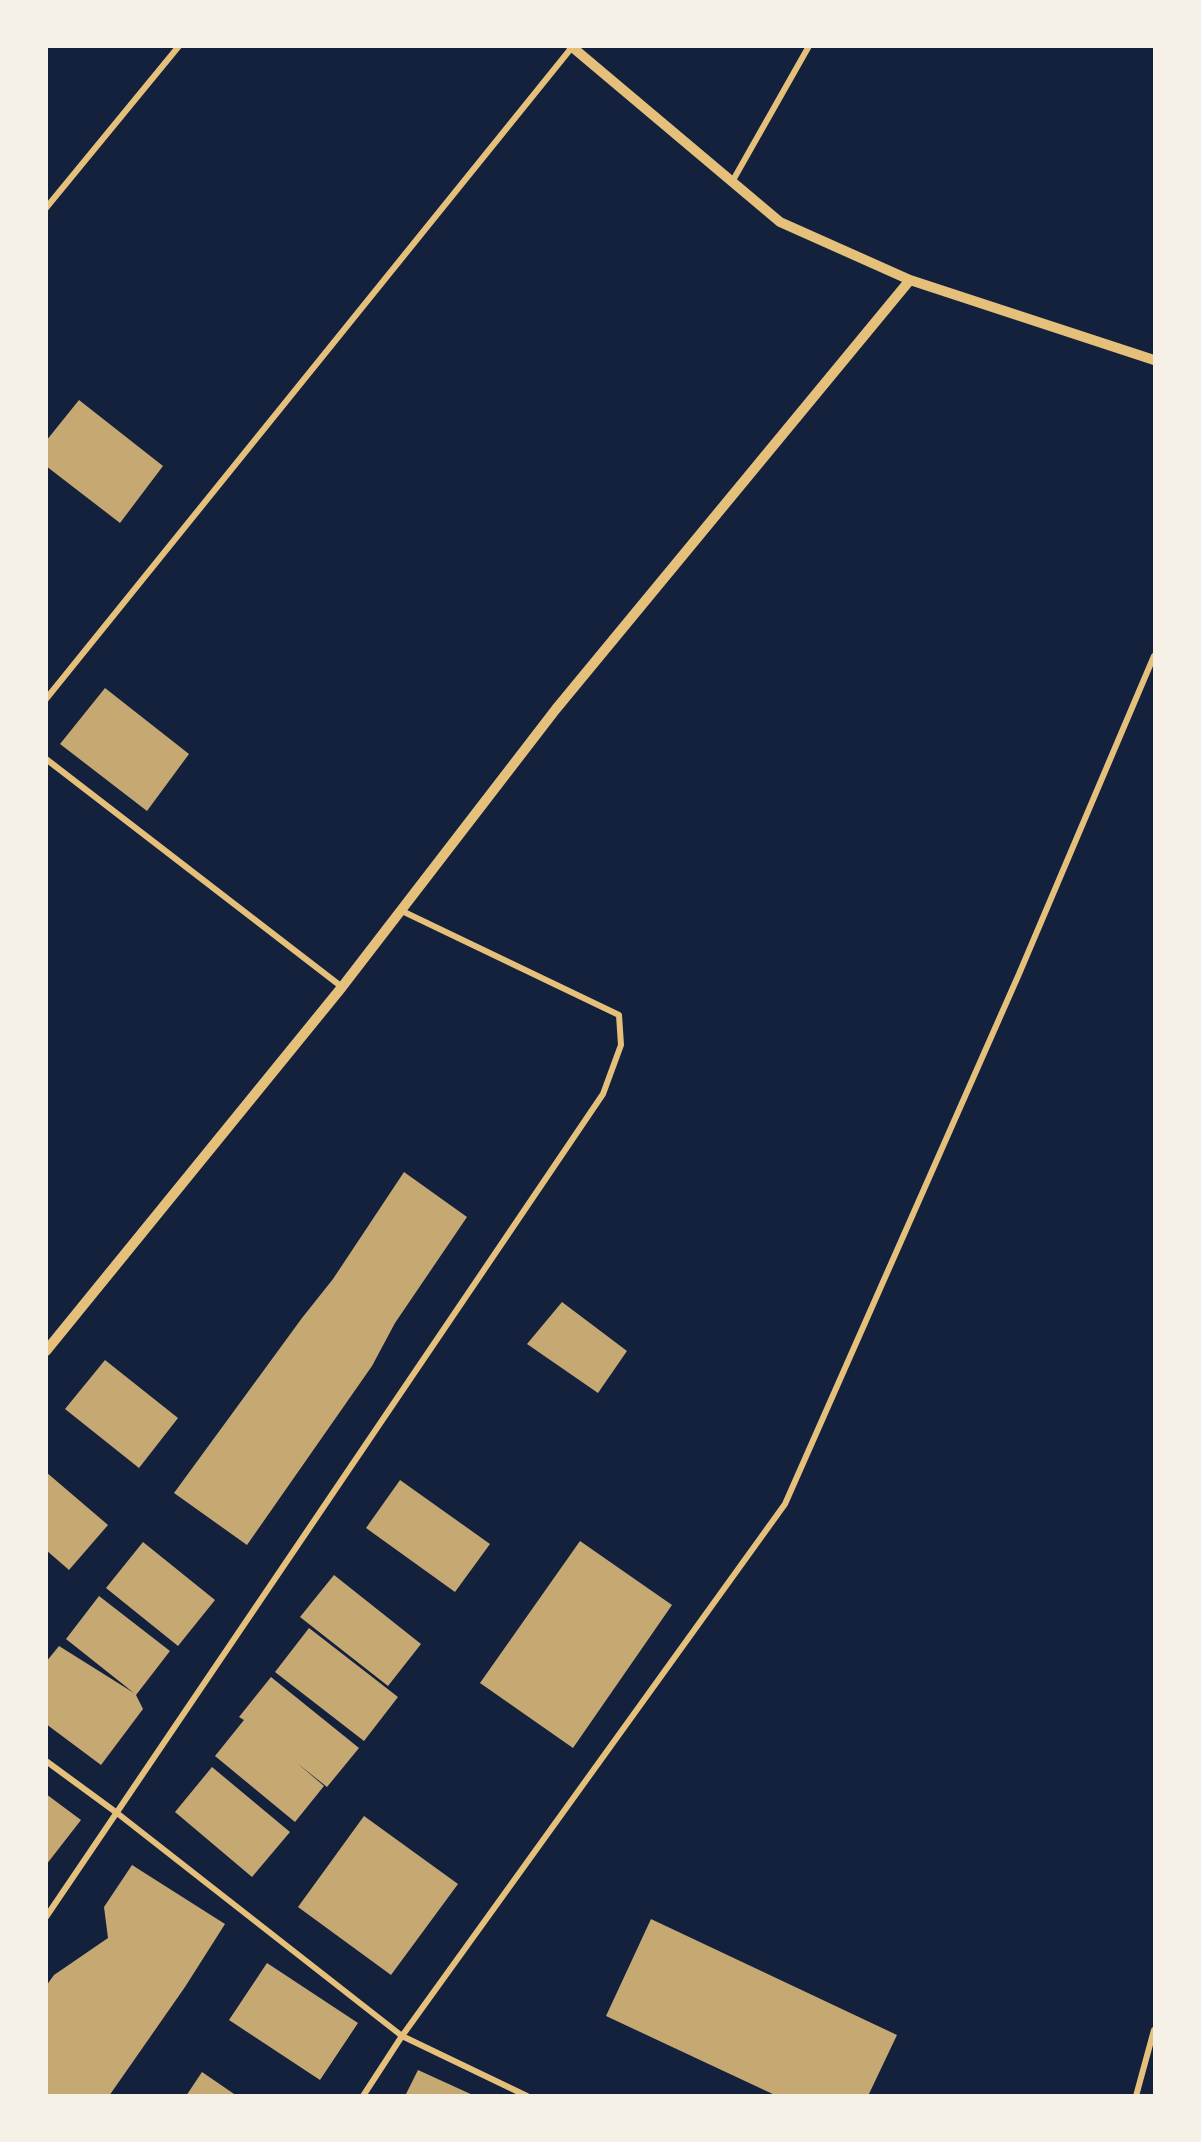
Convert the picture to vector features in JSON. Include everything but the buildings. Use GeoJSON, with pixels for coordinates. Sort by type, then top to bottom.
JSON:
{"type":"FeatureCollection","features":[{"type":"Feature","properties":{"kind":"street"},"geometry":{"type":"LineString","coordinates":[[46,208],[179,46]]}},
{"type":"Feature","properties":{"kind":"street"},"geometry":{"type":"LineString","coordinates":[[732,182],[809,46]]}},
{"type":"Feature","properties":{"kind":"street"},"geometry":{"type":"LineString","coordinates":[[46,699],[572,47],[780,222],[910,280],[1155,360]]}},
{"type":"Feature","properties":{"kind":"street"},"geometry":{"type":"LineString","coordinates":[[46,1352],[342,987],[556,709],[910,280]]}},
{"type":"Feature","properties":{"kind":"street"},"geometry":{"type":"LineString","coordinates":[[363,2096],[402,2036],[785,1504],[1019,974],[1155,656]]}},
{"type":"Feature","properties":{"kind":"street"},"geometry":{"type":"LineString","coordinates":[[46,759],[342,987]]}},
{"type":"Feature","properties":{"kind":"street"},"geometry":{"type":"LineString","coordinates":[[46,1917],[603,1094],[621,1045],[620,1015],[402,910]]}},
{"type":"Feature","properties":{"kind":"street"},"geometry":{"type":"LineString","coordinates":[[46,1761],[117,1813],[402,2036],[526,2096]]}},
{"type":"Feature","properties":{"kind":"street"},"geometry":{"type":"LineString","coordinates":[[1136,2096],[1155,2030]]}}]}
